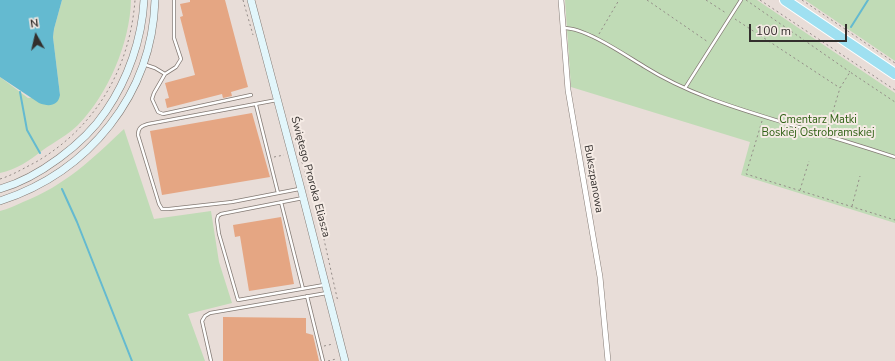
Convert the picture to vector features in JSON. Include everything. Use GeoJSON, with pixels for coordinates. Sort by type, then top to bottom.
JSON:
{"type":"FeatureCollection","features":[{"type":"Feature","properties":{"kind":"highway"},"geometry":{"type":"LineString","coordinates":[[785,0],[895,74]]}},
{"type":"Feature","properties":{"kind":"main road"},"geometry":{"type":"LineString","coordinates":[[0,189],[11,186],[39,172],[59,159],[84,137],[106,112],[119,89],[129,66],[138,39],[144,0]]}},
{"type":"Feature","properties":{"kind":"main road"},"geometry":{"type":"LineString","coordinates":[[0,201],[40,184],[68,166],[106,132],[126,100],[143,64],[151,37],[155,0]]}},
{"type":"Feature","properties":{"kind":"main road","name":"Świętego Proroka Eliasza"},"geometry":{"type":"LineString","coordinates":[[251,0],[304,197],[345,361]]}},
{"type":"Feature","properties":{"kind":"street","name":"Bukszpanowa"},"geometry":{"type":"LineString","coordinates":[[562,0],[568,90],[600,277],[608,361]]}},
{"type":"Feature","properties":{"kind":"lane"},"geometry":{"type":"LineString","coordinates":[[174,0],[174,38],[181,59],[176,67],[166,74],[154,93],[152,99],[158,112],[163,114],[250,95]]}},
{"type":"Feature","properties":{"kind":"lane"},"geometry":{"type":"LineString","coordinates":[[685,88],[741,0]]}},
{"type":"Feature","properties":{"kind":"lane"},"geometry":{"type":"LineString","coordinates":[[563,28],[575,29],[597,39],[655,73],[685,88],[723,104],[895,157]]}},
{"type":"Feature","properties":{"kind":"lane"},"geometry":{"type":"LineString","coordinates":[[143,64],[166,74]]}},
{"type":"Feature","properties":{"kind":"lane"},"geometry":{"type":"LineString","coordinates":[[278,100],[148,124],[140,128],[138,135],[162,208],[169,209],[232,202],[301,188]]}},
{"type":"Feature","properties":{"kind":"lane"},"geometry":{"type":"LineString","coordinates":[[256,105],[278,193]]}},
{"type":"Feature","properties":{"kind":"lane"},"geometry":{"type":"LineString","coordinates":[[304,197],[221,214],[216,220],[219,234],[238,300],[326,285]]}},
{"type":"Feature","properties":{"kind":"lane"},"geometry":{"type":"LineString","coordinates":[[281,202],[303,289]]}},
{"type":"Feature","properties":{"kind":"lane"},"geometry":{"type":"LineString","coordinates":[[211,361],[202,321],[205,316],[210,313],[328,293]]}},
{"type":"Feature","properties":{"kind":"lane"},"geometry":{"type":"LineString","coordinates":[[307,296],[323,361]]}},
{"type":"Feature","properties":{"kind":"path"},"geometry":{"type":"LineString","coordinates":[[0,179],[24,169],[59,147],[77,130],[98,106],[110,87],[124,54],[132,24],[135,0]]}},
{"type":"Feature","properties":{"kind":"path"},"geometry":{"type":"LineString","coordinates":[[243,0],[247,13]]}},
{"type":"Feature","properties":{"kind":"path"},"geometry":{"type":"LineString","coordinates":[[597,39],[619,0]]}},
{"type":"Feature","properties":{"kind":"path"},"geometry":{"type":"LineString","coordinates":[[647,0],[712,45]]}},
{"type":"Feature","properties":{"kind":"path"},"geometry":{"type":"LineString","coordinates":[[706,0],[840,88]]}},
{"type":"Feature","properties":{"kind":"path"},"geometry":{"type":"LineString","coordinates":[[746,0],[895,102]]}},
{"type":"Feature","properties":{"kind":"path"},"geometry":{"type":"LineString","coordinates":[[760,0],[895,90]]}},
{"type":"Feature","properties":{"kind":"path"},"geometry":{"type":"LineString","coordinates":[[802,0],[895,63]]}},
{"type":"Feature","properties":{"kind":"path"},"geometry":{"type":"LineString","coordinates":[[826,135],[840,88],[850,72]]}},
{"type":"Feature","properties":{"kind":"path"},"geometry":{"type":"LineString","coordinates":[[763,116],[746,174],[895,220]]}},
{"type":"Feature","properties":{"kind":"path"},"geometry":{"type":"LineString","coordinates":[[269,158],[285,154]]}},
{"type":"Feature","properties":{"kind":"path"},"geometry":{"type":"LineString","coordinates":[[800,191],[809,161]]}},
{"type":"Feature","properties":{"kind":"path"},"geometry":{"type":"LineString","coordinates":[[852,206],[860,176]]}},
{"type":"Feature","properties":{"kind":"path"},"geometry":{"type":"LineString","coordinates":[[326,345],[333,344]]}},
{"type":"Feature","properties":{"kind":"path"},"geometry":{"type":"LineString","coordinates":[[328,361],[337,359]]}},
{"type":"Feature","properties":{"kind":"green space"},"geometry":{"type":"Polygon","coordinates":[[[62,0],[131,0],[127,33],[122,50],[108,83],[89,112],[78,125],[28,161],[12,170],[0,173],[0,77],[28,98],[60,95],[53,37],[62,0]]]}},
{"type":"Feature","properties":{"kind":"green space","name":"Cmentarz Matki Boskiej Ostrobramskiej"},"geometry":{"type":"Polygon","coordinates":[[[565,0],[757,0],[895,93],[895,223],[741,175],[750,142],[571,87],[565,0]]]}},
{"type":"Feature","properties":{"kind":"green space"},"geometry":{"type":"Polygon","coordinates":[[[805,0],[895,0],[895,61],[805,0]]]}},
{"type":"Feature","properties":{"kind":"green space"},"geometry":{"type":"Polygon","coordinates":[[[124,129],[154,219],[211,211],[219,262],[232,303],[188,314],[205,361],[0,361],[0,211],[52,188],[89,161],[124,129]]]}},
{"type":"Feature","properties":{"kind":"water"},"geometry":{"type":"Polygon","coordinates":[[[0,0],[62,0],[53,37],[60,95],[59,99],[52,105],[39,103],[0,77],[0,0]]]}},
{"type":"Feature","properties":{"kind":"building"},"geometry":{"type":"Polygon","coordinates":[[[190,0],[225,0],[248,87],[231,92],[232,96],[223,98],[222,94],[167,108],[165,99],[169,98],[165,83],[195,75],[180,17],[183,16],[180,4],[190,2],[190,0]]]}},
{"type":"Feature","properties":{"kind":"building"},"geometry":{"type":"Polygon","coordinates":[[[252,113],[270,177],[162,195],[150,131],[252,113]]]}},
{"type":"Feature","properties":{"kind":"building"},"geometry":{"type":"Polygon","coordinates":[[[281,217],[294,284],[249,291],[240,236],[235,237],[233,225],[281,217]]]}},
{"type":"Feature","properties":{"kind":"building"},"geometry":{"type":"Polygon","coordinates":[[[223,317],[306,318],[306,333],[313,335],[319,361],[223,361],[223,317]]]}},
{"type":"Feature","properties":{"kind":"waterway"},"geometry":{"type":"LineString","coordinates":[[851,27],[868,0]]}},
{"type":"Feature","properties":{"kind":"waterway"},"geometry":{"type":"LineString","coordinates":[[20,92],[27,130],[40,153]]}},
{"type":"Feature","properties":{"kind":"waterway"},"geometry":{"type":"LineString","coordinates":[[62,189],[77,222],[132,361]]}}]}
